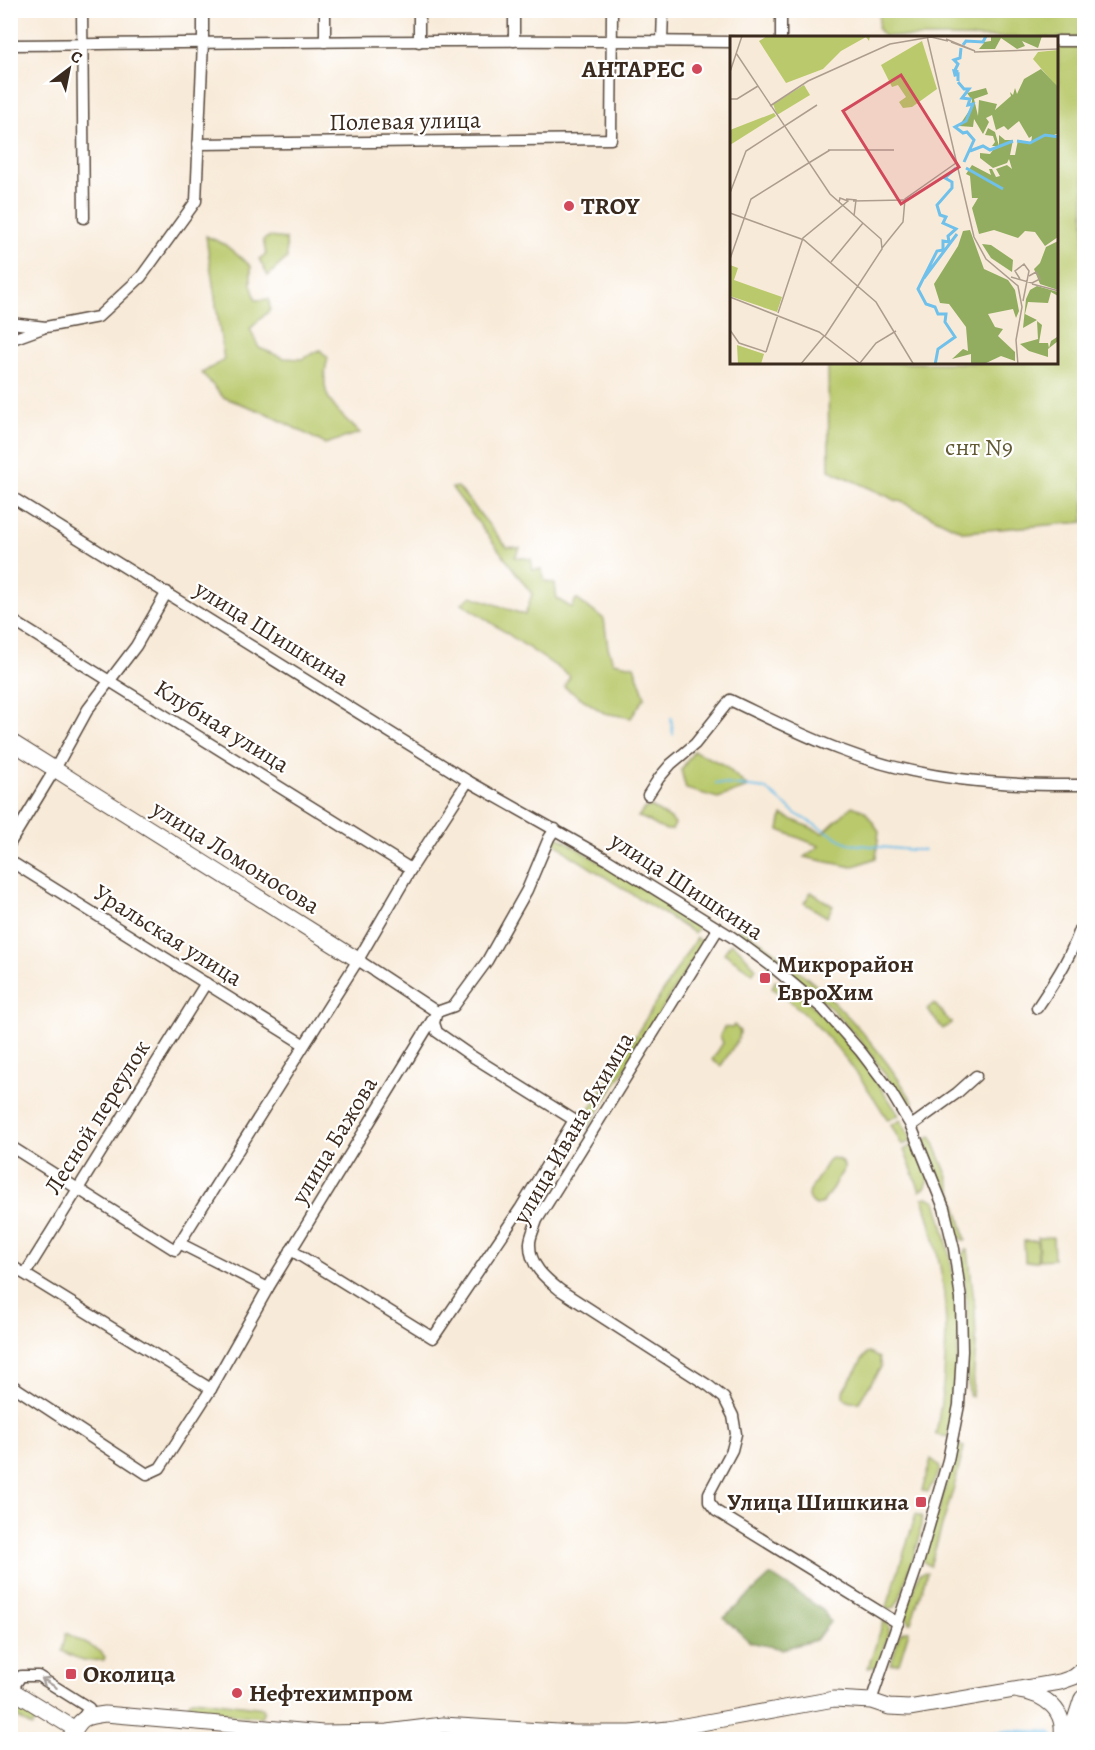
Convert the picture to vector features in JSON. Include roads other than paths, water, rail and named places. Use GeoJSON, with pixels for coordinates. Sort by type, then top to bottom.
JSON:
{"type":"FeatureCollection","features":[{"type":"Feature","properties":{"kind":"highway"},"geometry":{"type":"LineString","coordinates":[[1071,1740],[1084,1700]]}},
{"type":"Feature","properties":{"kind":"street"},"geometry":{"type":"LineString","coordinates":[[82,10],[84,218]]}},
{"type":"Feature","properties":{"kind":"street"},"geometry":{"type":"LineString","coordinates":[[10,340],[46,327],[98,316],[141,278],[196,201],[203,10]]}},
{"type":"Feature","properties":{"kind":"street"},"geometry":{"type":"LineString","coordinates":[[325,10],[325,42]]}},
{"type":"Feature","properties":{"kind":"street"},"geometry":{"type":"LineString","coordinates":[[419,10],[419,42]]}},
{"type":"Feature","properties":{"kind":"street"},"geometry":{"type":"LineString","coordinates":[[514,10],[514,41]]}},
{"type":"Feature","properties":{"kind":"street"},"geometry":{"type":"LineString","coordinates":[[612,10],[612,40]]}},
{"type":"Feature","properties":{"kind":"street"},"geometry":{"type":"LineString","coordinates":[[663,10],[663,41]]}},
{"type":"Feature","properties":{"kind":"street"},"geometry":{"type":"LineString","coordinates":[[781,10],[781,36]]}},
{"type":"Feature","properties":{"kind":"street"},"geometry":{"type":"LineString","coordinates":[[10,45],[612,40],[730,42]]}},
{"type":"Feature","properties":{"kind":"street","name":"Полевая улица"},"geometry":{"type":"LineString","coordinates":[[198,144],[611,139],[612,40]]}},
{"type":"Feature","properties":{"kind":"street"},"geometry":{"type":"LineString","coordinates":[[1059,41],[1084,41]]}},
{"type":"Feature","properties":{"kind":"street"},"geometry":{"type":"LineString","coordinates":[[10,323],[46,327]]}},
{"type":"Feature","properties":{"kind":"street","name":"улица Шишкина"},"geometry":{"type":"LineString","coordinates":[[10,496],[468,781],[608,860],[718,929],[774,968],[823,1009],[861,1052],[889,1089],[911,1126],[944,1208],[954,1249],[961,1299],[962,1351],[959,1405],[948,1460],[917,1567],[871,1701]]}},
{"type":"Feature","properties":{"kind":"street"},"geometry":{"type":"LineString","coordinates":[[10,843],[88,709],[136,646],[167,592]]}},
{"type":"Feature","properties":{"kind":"street","name":"Клубная улица"},"geometry":{"type":"LineString","coordinates":[[10,619],[411,869]]}},
{"type":"Feature","properties":{"kind":"street"},"geometry":{"type":"LineString","coordinates":[[648,795],[658,778],[695,744],[730,700],[798,733],[840,750],[901,768],[969,781],[1030,786],[1084,785]]}},
{"type":"Feature","properties":{"kind":"street","name":"улица Ломоносова"},"geometry":{"type":"LineString","coordinates":[[10,741],[437,1012]]}},
{"type":"Feature","properties":{"kind":"street"},"geometry":{"type":"LineString","coordinates":[[177,1246],[468,781]]}},
{"type":"Feature","properties":{"kind":"street","name":"улица Бажова"},"geometry":{"type":"LineString","coordinates":[[10,1384],[147,1474],[160,1468],[211,1389],[268,1288],[437,1012],[454,1006],[487,961],[527,890],[555,829]]}},
{"type":"Feature","properties":{"kind":"street","name":"Уральская улица"},"geometry":{"type":"LineString","coordinates":[[10,861],[303,1044]]}},
{"type":"Feature","properties":{"kind":"street"},"geometry":{"type":"LineString","coordinates":[[1037,1008],[1066,965],[1084,918]]}},
{"type":"Feature","properties":{"kind":"street","name":"улица Ивана Яхимца"},"geometry":{"type":"LineString","coordinates":[[718,929],[537,1220],[530,1243],[532,1261],[543,1276],[560,1290],[724,1398],[733,1416],[736,1434],[732,1450],[709,1493],[710,1502],[716,1511],[898,1623]]}},
{"type":"Feature","properties":{"kind":"street","name":"Лесной переулок"},"geometry":{"type":"LineString","coordinates":[[25,1274],[206,983]]}},
{"type":"Feature","properties":{"kind":"street"},"geometry":{"type":"LineString","coordinates":[[291,1250],[433,1338],[520,1209],[574,1120],[436,1032],[434,1023],[437,1012]]}},
{"type":"Feature","properties":{"kind":"street"},"geometry":{"type":"LineString","coordinates":[[911,1126],[957,1093],[975,1076]]}},
{"type":"Feature","properties":{"kind":"street"},"geometry":{"type":"LineString","coordinates":[[10,1146],[76,1189],[177,1246],[268,1288]]}},
{"type":"Feature","properties":{"kind":"street"},"geometry":{"type":"LineString","coordinates":[[10,1265],[211,1389]]}},
{"type":"Feature","properties":{"kind":"street"},"geometry":{"type":"LineString","coordinates":[[79,1724],[90,1716],[105,1714],[323,1733],[387,1732],[443,1725],[575,1733],[632,1733],[668,1729],[834,1699],[871,1701],[889,1707],[909,1707],[1060,1682],[1074,1677],[1084,1669]]}},
{"type":"Feature","properties":{"kind":"street"},"geometry":{"type":"LineString","coordinates":[[21,1676],[38,1676],[79,1724],[11,1689],[21,1676]]}},
{"type":"Feature","properties":{"kind":"street"},"geometry":{"type":"LineString","coordinates":[[1007,1690],[1032,1693],[1044,1698],[1054,1706],[1059,1717],[1061,1740]]}},
{"type":"Feature","properties":{"kind":"waterway"},"geometry":{"type":"LineString","coordinates":[[671,718],[673,734]]}},
{"type":"Feature","properties":{"kind":"waterway"},"geometry":{"type":"LineString","coordinates":[[716,783],[766,789],[796,814],[849,844],[924,850]]}},
{"type":"Feature","properties":{"kind":"waterway"},"geometry":{"type":"LineString","coordinates":[[988,1740],[1012,1737],[1047,1738]]}},
{"type":"Feature","properties":{"kind":"place","name":"АНТАРЕС"},"geometry":{"type":"Point","coordinates":[697,69]}},
{"type":"Feature","properties":{"kind":"place","name":"TROY"},"geometry":{"type":"Point","coordinates":[569,206]}},
{"type":"Feature","properties":{"kind":"place","name":"Микрорайон ЕвроХим"},"geometry":{"type":"Point","coordinates":[765,978]}},
{"type":"Feature","properties":{"kind":"place","name":"Улица Шишкина"},"geometry":{"type":"Point","coordinates":[921,1502]}},
{"type":"Feature","properties":{"kind":"place","name":"Околица"},"geometry":{"type":"Point","coordinates":[71,1674]}},
{"type":"Feature","properties":{"kind":"place","name":"Нефтехимпром"},"geometry":{"type":"Point","coordinates":[237,1693]}},
{"type":"Feature","properties":{"kind":"park label","name":"снт N9"},"geometry":{"type":"Point","coordinates":[979,447]}}]}
